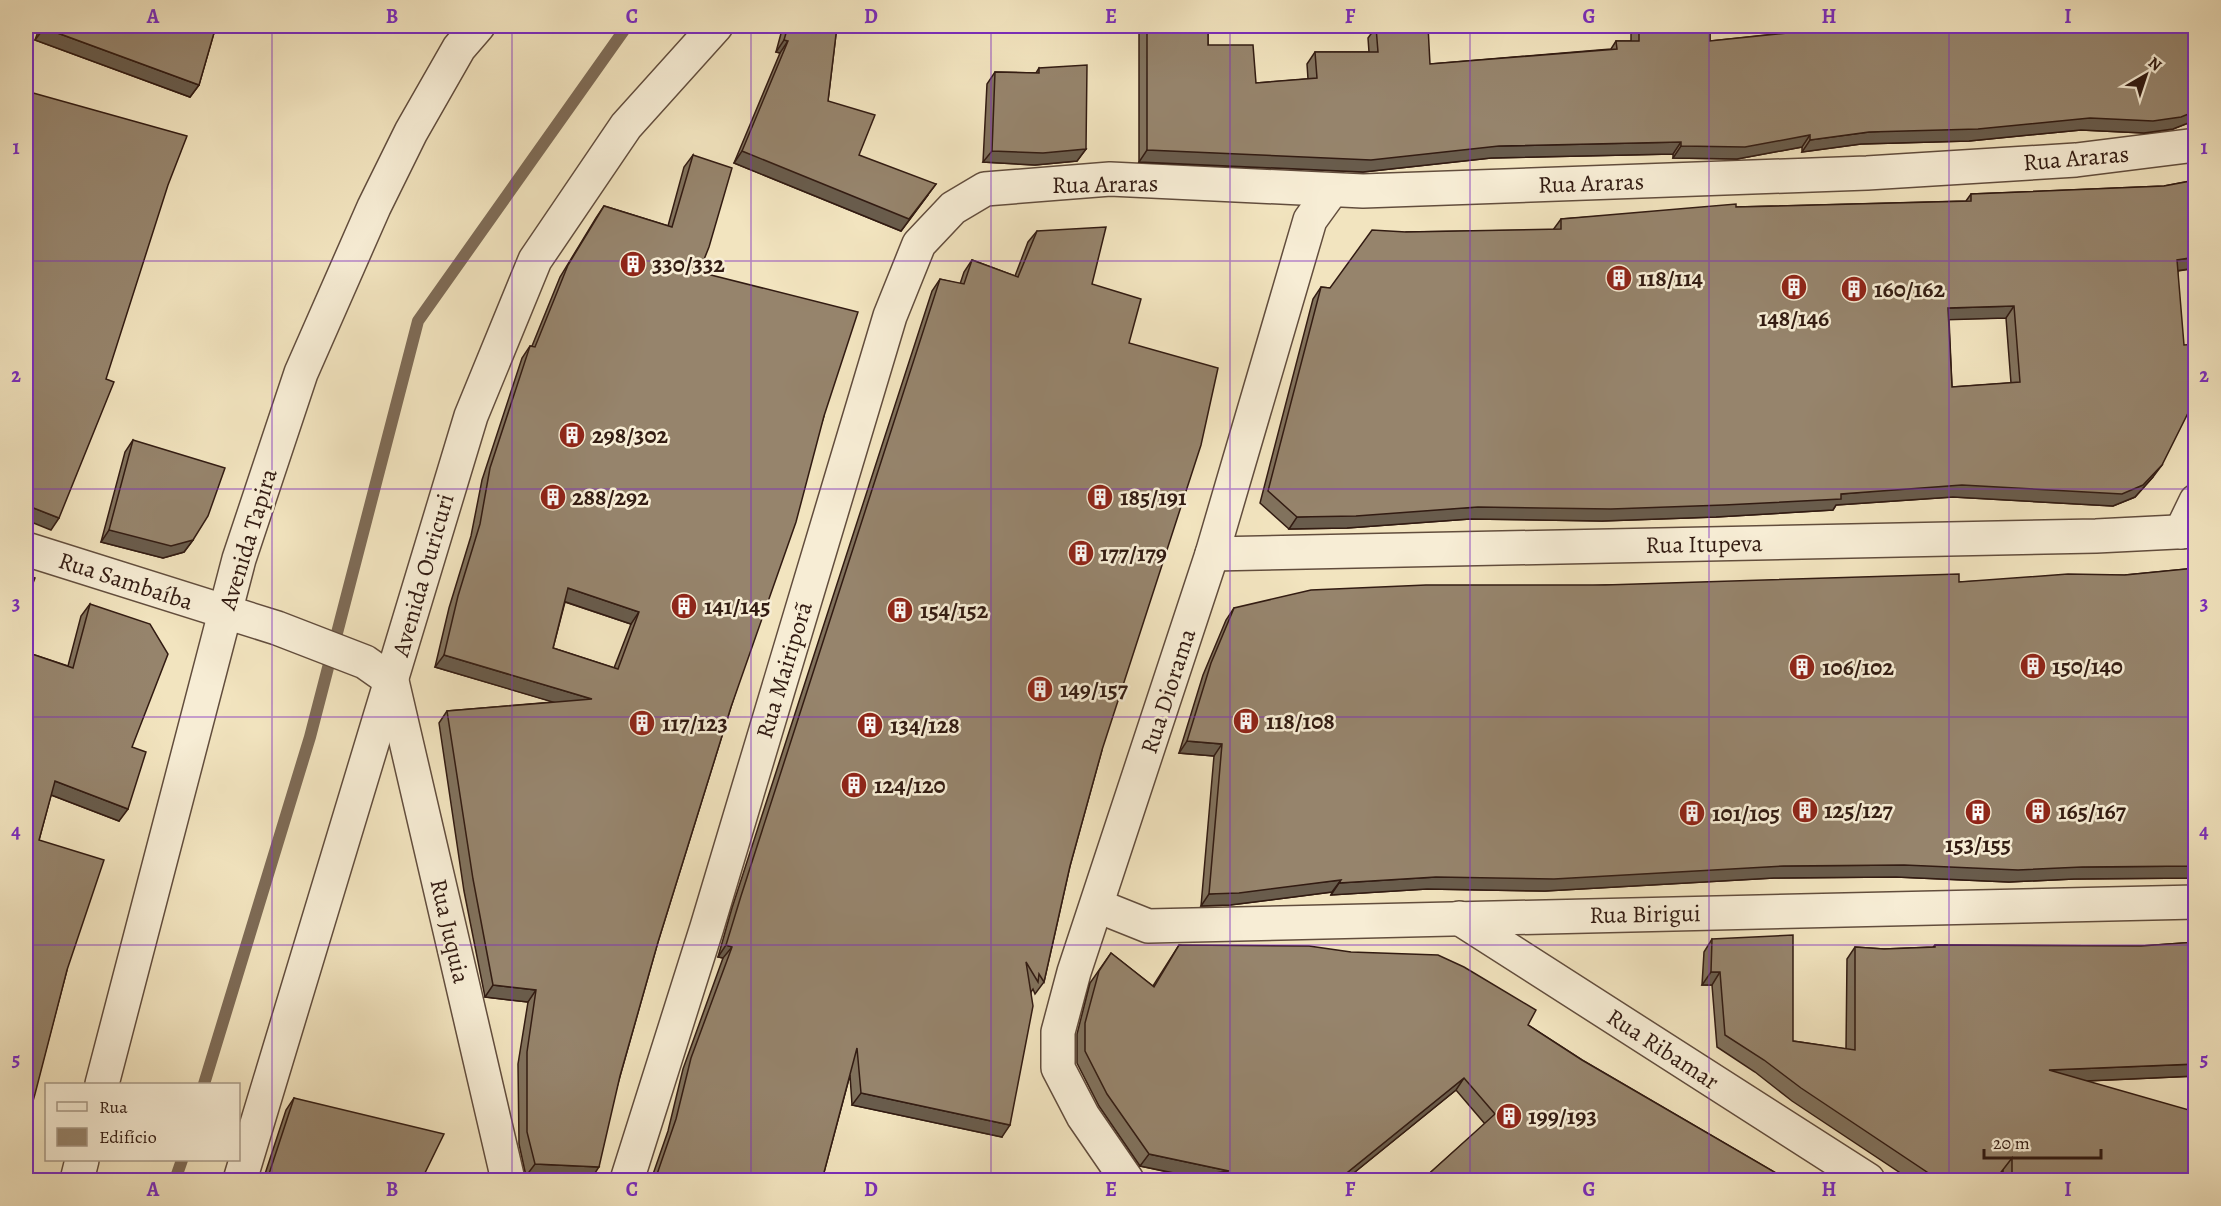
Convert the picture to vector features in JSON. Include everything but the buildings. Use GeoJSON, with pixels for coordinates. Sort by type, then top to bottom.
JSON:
{"type":"FeatureCollection","features":[{"type":"Feature","properties":{"kind":"street","name":"Avenida Tapira"},"geometry":{"type":"LineString","coordinates":[[102,1083],[239,558],[301,373],[374,207],[411,132],[459,48],[478,26]]}},
{"type":"Feature","properties":{"kind":"street","name":"Avenida Ouricuri"},"geometry":{"type":"LineString","coordinates":[[240,1180],[392,681],[415,592],[471,416],[535,260],[626,126],[716,26]]}},
{"type":"Feature","properties":{"kind":"street","name":"Rua Araras"},"geometry":{"type":"LineString","coordinates":[[985,189],[1110,179],[1331,191],[1867,173],[2076,160],[2196,145]]}},
{"type":"Feature","properties":{"kind":"street","name":"Rua Mairiporã"},"geometry":{"type":"LineString","coordinates":[[627,1180],[714,904],[890,316],[919,244],[953,208],[985,189]]}},
{"type":"Feature","properties":{"kind":"street","name":"Rua Diorama"},"geometry":{"type":"LineString","coordinates":[[1127,1180],[1083,1116],[1058,1068],[1058,1032],[1074,972],[1098,906],[1212,554],[1311,220],[1331,191]]}},
{"type":"Feature","properties":{"kind":"street"},"geometry":{"type":"LineString","coordinates":[[2188,531],[2196,501]]}},
{"type":"Feature","properties":{"kind":"street","name":"Rua Itupeva"},"geometry":{"type":"LineString","coordinates":[[1212,554],[2084,536],[2188,531]]}},
{"type":"Feature","properties":{"kind":"street","name":"Rua Sambaíba"},"geometry":{"type":"LineString","coordinates":[[26,549],[277,628],[365,662],[392,681]]}},
{"type":"Feature","properties":{"kind":"street","name":"Rua Juquia"},"geometry":{"type":"LineString","coordinates":[[392,681],[508,1180]]}},
{"type":"Feature","properties":{"kind":"street","name":"Rua Birigui"},"geometry":{"type":"LineString","coordinates":[[1098,906],[1148,926],[2196,902]]}},
{"type":"Feature","properties":{"kind":"street","name":"Rua Ribamar"},"geometry":{"type":"LineString","coordinates":[[1459,918],[1868,1180]]}},
{"type":"Feature","properties":{"kind":"street"},"geometry":{"type":"LineString","coordinates":[[77,1180],[82,1161]]}},
{"type":"Feature","properties":{"kind":"waterway"},"geometry":{"type":"LineString","coordinates":[[204,1083],[310,737],[418,321],[627,26]]}},
{"type":"Feature","properties":{"kind":"waterway"},"geometry":{"type":"LineString","coordinates":[[175,1180],[182,1161]]}},
{"type":"Feature","properties":{"kind":"place","name":"330/332"},"geometry":{"type":"Point","coordinates":[633,264]}},
{"type":"Feature","properties":{"kind":"place","name":"118/114"},"geometry":{"type":"Point","coordinates":[1619,278]}},
{"type":"Feature","properties":{"kind":"place","name":"148/146"},"geometry":{"type":"Point","coordinates":[1794,287]}},
{"type":"Feature","properties":{"kind":"place","name":"160/162"},"geometry":{"type":"Point","coordinates":[1854,289]}},
{"type":"Feature","properties":{"kind":"place","name":"298/302"},"geometry":{"type":"Point","coordinates":[572,435]}},
{"type":"Feature","properties":{"kind":"place","name":"288/292"},"geometry":{"type":"Point","coordinates":[553,497]}},
{"type":"Feature","properties":{"kind":"place","name":"185/191"},"geometry":{"type":"Point","coordinates":[1100,497]}},
{"type":"Feature","properties":{"kind":"place","name":"177/179"},"geometry":{"type":"Point","coordinates":[1081,553]}},
{"type":"Feature","properties":{"kind":"place","name":"141/145"},"geometry":{"type":"Point","coordinates":[684,606]}},
{"type":"Feature","properties":{"kind":"place","name":"154/152"},"geometry":{"type":"Point","coordinates":[900,610]}},
{"type":"Feature","properties":{"kind":"place","name":"150/140"},"geometry":{"type":"Point","coordinates":[2033,666]}},
{"type":"Feature","properties":{"kind":"place","name":"106/102"},"geometry":{"type":"Point","coordinates":[1802,667]}},
{"type":"Feature","properties":{"kind":"place","name":"149/157"},"geometry":{"type":"Point","coordinates":[1040,689]}},
{"type":"Feature","properties":{"kind":"place","name":"118/108"},"geometry":{"type":"Point","coordinates":[1246,721]}},
{"type":"Feature","properties":{"kind":"place","name":"117/123"},"geometry":{"type":"Point","coordinates":[642,723]}},
{"type":"Feature","properties":{"kind":"place","name":"134/128"},"geometry":{"type":"Point","coordinates":[870,725]}},
{"type":"Feature","properties":{"kind":"place","name":"124/120"},"geometry":{"type":"Point","coordinates":[854,785]}},
{"type":"Feature","properties":{"kind":"place","name":"125/127"},"geometry":{"type":"Point","coordinates":[1805,810]}},
{"type":"Feature","properties":{"kind":"place","name":"165/167"},"geometry":{"type":"Point","coordinates":[2038,811]}},
{"type":"Feature","properties":{"kind":"place","name":"153/155"},"geometry":{"type":"Point","coordinates":[1978,812]}},
{"type":"Feature","properties":{"kind":"place","name":"101/105"},"geometry":{"type":"Point","coordinates":[1692,813]}},
{"type":"Feature","properties":{"kind":"place","name":"199/193"},"geometry":{"type":"Point","coordinates":[1509,1116]}}]}
